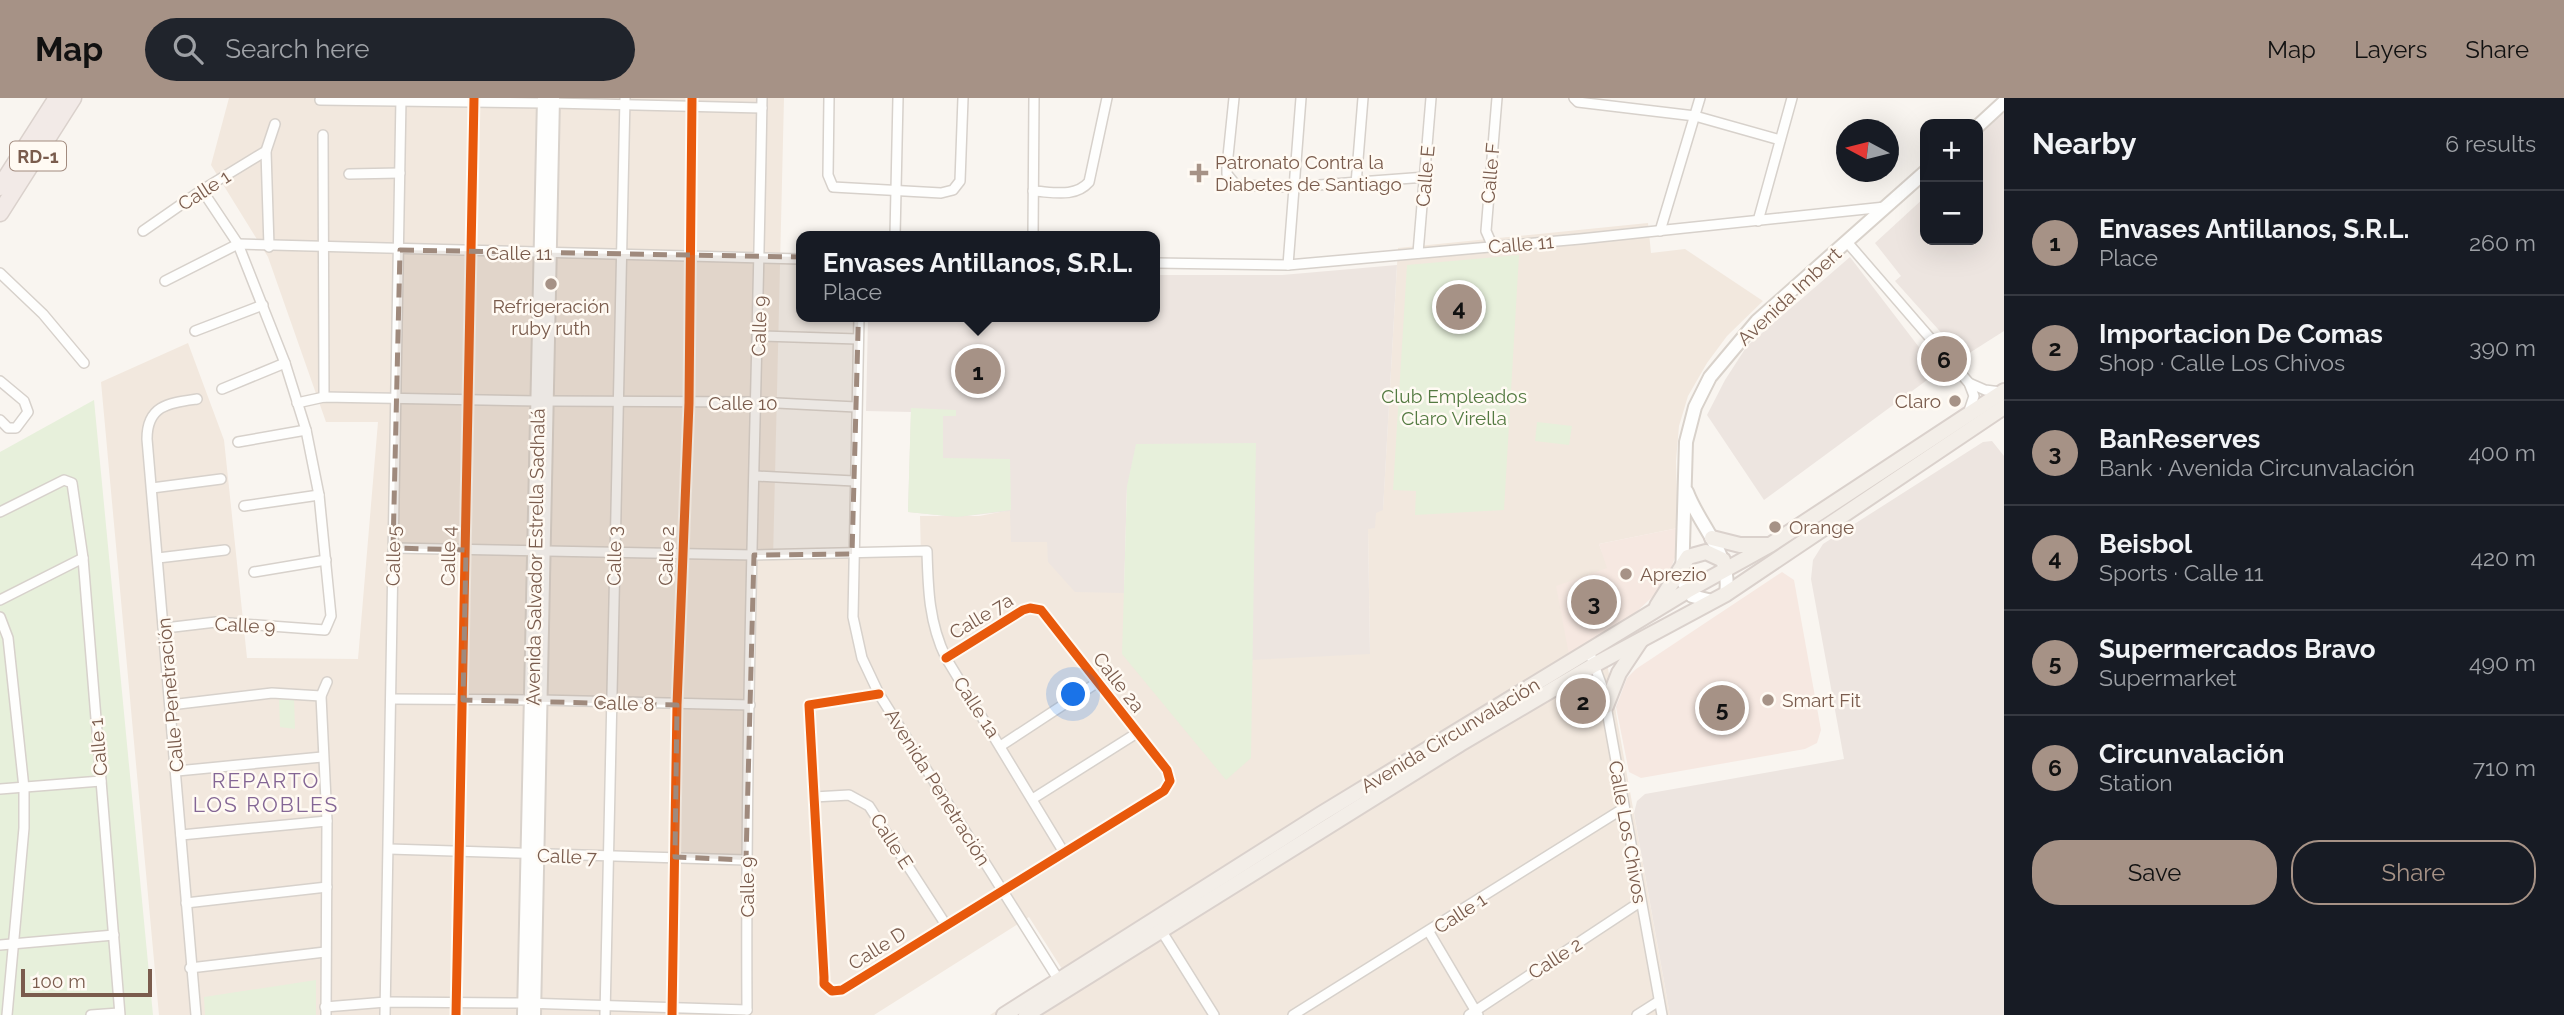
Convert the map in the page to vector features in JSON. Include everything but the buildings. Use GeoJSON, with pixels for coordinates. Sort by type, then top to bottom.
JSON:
{"type":"FeatureCollection","features":[{"type":"Feature","properties":{"kind":"highway","name":"RD-1"},"geometry":{"type":"LineString","coordinates":[[0,187],[57,98]]}},
{"type":"Feature","properties":{"kind":"highway","name":"RD-1"},"geometry":{"type":"LineString","coordinates":[[0,213],[73,98]]}},
{"type":"Feature","properties":{"kind":"main road","name":"Avenida Salvador Estrella Sadhalá"},"geometry":{"type":"LineString","coordinates":[[529,1009],[549,100]]}},
{"type":"Feature","properties":{"kind":"main road"},"geometry":{"type":"LineString","coordinates":[[1983,121],[2004,102]]}},
{"type":"Feature","properties":{"kind":"main road","name":"Avenida Imbert"},"geometry":{"type":"LineString","coordinates":[[1687,591],[1682,580],[1686,442],[1690,423],[1710,377],[1757,321],[1920,176]]}},
{"type":"Feature","properties":{"kind":"main road","name":"Avenida Circunvalación"},"geometry":{"type":"LineString","coordinates":[[1004,1015],[1061,985],[1591,658],[1648,615],[1725,564],[1770,545],[1967,416],[2003,397]]}},
{"type":"Feature","properties":{"kind":"main road","name":"Avenida Circunvalación"},"geometry":{"type":"LineString","coordinates":[[1591,658],[1642,638],[1726,594],[1996,418],[2003,397]]}},
{"type":"Feature","properties":{"kind":"main road","name":"Avenida Imbert"},"geometry":{"type":"LineString","coordinates":[[1685,485],[1725,564]]}},
{"type":"Feature","properties":{"kind":"main road"},"geometry":{"type":"LineString","coordinates":[[1712,538],[1740,545],[1770,545]]}},
{"type":"Feature","properties":{"kind":"main road"},"geometry":{"type":"LineString","coordinates":[[1648,615],[1670,588],[1682,563],[1693,554],[1706,552],[1725,564],[1726,594]]}},
{"type":"Feature","properties":{"kind":"main road"},"geometry":{"type":"LineString","coordinates":[[1687,591],[1699,599],[1712,601]]}},
{"type":"Feature","properties":{"kind":"main road"},"geometry":{"type":"LineString","coordinates":[[1606,706],[1619,673],[1642,638]]}},
{"type":"Feature","properties":{"kind":"main road","name":"Avenida Circunvalación"},"geometry":{"type":"LineString","coordinates":[[1026,1015],[1061,985]]}},
{"type":"Feature","properties":{"kind":"street"},"geometry":{"type":"LineString","coordinates":[[830,98],[830,183],[844,190],[941,193],[957,187],[961,174],[963,98]]}},
{"type":"Feature","properties":{"kind":"street"},"geometry":{"type":"LineString","coordinates":[[895,231],[898,98]]}},
{"type":"Feature","properties":{"kind":"street"},"geometry":{"type":"LineString","coordinates":[[1033,231],[1034,98]]}},
{"type":"Feature","properties":{"kind":"street"},"geometry":{"type":"LineString","coordinates":[[1033,191],[1073,192],[1082,189],[1089,182],[1107,98]]}},
{"type":"Feature","properties":{"kind":"street"},"geometry":{"type":"LineString","coordinates":[[1234,98],[1227,166],[1231,181],[1243,187],[1356,184],[1426,177]]}},
{"type":"Feature","properties":{"kind":"street"},"geometry":{"type":"LineString","coordinates":[[1288,265],[1301,98]]}},
{"type":"Feature","properties":{"kind":"street"},"geometry":{"type":"LineString","coordinates":[[1356,184],[1363,98]]}},
{"type":"Feature","properties":{"kind":"street","name":"Calle E"},"geometry":{"type":"LineString","coordinates":[[1418,253],[1432,98]]}},
{"type":"Feature","properties":{"kind":"street","name":"Calle F"},"geometry":{"type":"LineString","coordinates":[[1493,247],[1486,231],[1497,98]]}},
{"type":"Feature","properties":{"kind":"street"},"geometry":{"type":"LineString","coordinates":[[1632,109],[1634,98]]}},
{"type":"Feature","properties":{"kind":"street"},"geometry":{"type":"LineString","coordinates":[[1660,231],[1700,98]]}},
{"type":"Feature","properties":{"kind":"street"},"geometry":{"type":"LineString","coordinates":[[1758,221],[1792,98]]}},
{"type":"Feature","properties":{"kind":"street","name":"Calle 5"},"geometry":{"type":"LineString","coordinates":[[386,1015],[400,250],[400,99]]}},
{"type":"Feature","properties":{"kind":"street"},"geometry":{"type":"LineString","coordinates":[[320,100],[762,103]]}},
{"type":"Feature","properties":{"kind":"street","name":"Calle 4"},"geometry":{"type":"LineString","coordinates":[[456,1015],[474,100]]}},
{"type":"Feature","properties":{"kind":"street"},"geometry":{"type":"LineString","coordinates":[[1576,100],[1695,116],[1780,140]]}},
{"type":"Feature","properties":{"kind":"street","name":"Calle 3"},"geometry":{"type":"LineString","coordinates":[[605,1010],[624,101]]}},
{"type":"Feature","properties":{"kind":"street","name":"Calle 2"},"geometry":{"type":"LineString","coordinates":[[672,1010],[677,705],[689,403],[692,103]]}},
{"type":"Feature","properties":{"kind":"street","name":"Calle 9"},"geometry":{"type":"LineString","coordinates":[[744,1012],[757,475],[755,402],[761,259],[762,103]]}},
{"type":"Feature","properties":{"kind":"street"},"geometry":{"type":"LineString","coordinates":[[268,247],[266,151],[275,124]]}},
{"type":"Feature","properties":{"kind":"street"},"geometry":{"type":"LineString","coordinates":[[323,135],[324,397]]}},
{"type":"Feature","properties":{"kind":"street","name":"Calle 1"},"geometry":{"type":"LineString","coordinates":[[144,231],[202,190],[266,151]]}},
{"type":"Feature","properties":{"kind":"street"},"geometry":{"type":"LineString","coordinates":[[349,174],[400,173]]}},
{"type":"Feature","properties":{"kind":"street"},"geometry":{"type":"LineString","coordinates":[[202,190],[238,244],[263,305],[306,430],[319,495],[326,560],[254,572]]}},
{"type":"Feature","properties":{"kind":"street","name":"Calle 11"},"geometry":{"type":"LineString","coordinates":[[1160,263],[1288,265],[1660,231],[1885,206]]}},
{"type":"Feature","properties":{"kind":"street"},"geometry":{"type":"LineString","coordinates":[[1847,242],[1969,383],[1974,396],[1967,416]]}},
{"type":"Feature","properties":{"kind":"street"},"geometry":{"type":"LineString","coordinates":[[165,281],[238,244]]}},
{"type":"Feature","properties":{"kind":"street","name":"Calle 11"},"geometry":{"type":"LineString","coordinates":[[238,244],[268,247],[796,259]]}},
{"type":"Feature","properties":{"kind":"street"},"geometry":{"type":"LineString","coordinates":[[0,273],[43,314],[84,363]]}},
{"type":"Feature","properties":{"kind":"street"},"geometry":{"type":"LineString","coordinates":[[195,331],[263,305]]}},
{"type":"Feature","properties":{"kind":"street","name":"Avenida Penetración"},"geometry":{"type":"LineString","coordinates":[[859,322],[852,554],[853,617],[862,659],[879,694],[1061,985]]}},
{"type":"Feature","properties":{"kind":"street"},"geometry":{"type":"LineString","coordinates":[[759,336],[858,339]]}},
{"type":"Feature","properties":{"kind":"street"},"geometry":{"type":"LineString","coordinates":[[222,389],[285,363]]}},
{"type":"Feature","properties":{"kind":"street"},"geometry":{"type":"LineString","coordinates":[[0,381],[24,401],[28,412],[16,428],[8,428],[0,420]]}},
{"type":"Feature","properties":{"kind":"street"},"geometry":{"type":"LineString","coordinates":[[1969,383],[2003,397]]}},
{"type":"Feature","properties":{"kind":"street","name":"Calle 10"},"geometry":{"type":"LineString","coordinates":[[297,403],[324,397],[616,403],[755,402],[856,407]]}},
{"type":"Feature","properties":{"kind":"street","name":"Calle Penetración"},"geometry":{"type":"LineString","coordinates":[[196,1015],[147,439],[150,417],[168,404],[197,399]]}},
{"type":"Feature","properties":{"kind":"street"},"geometry":{"type":"LineString","coordinates":[[238,442],[306,430]]}},
{"type":"Feature","properties":{"kind":"street"},"geometry":{"type":"LineString","coordinates":[[757,475],[854,481]]}},
{"type":"Feature","properties":{"kind":"street"},"geometry":{"type":"LineString","coordinates":[[152,488],[221,479]]}},
{"type":"Feature","properties":{"kind":"street","name":"Calle 1"},"geometry":{"type":"LineString","coordinates":[[0,512],[64,480],[69,481],[74,488],[83,558],[120,1014]]}},
{"type":"Feature","properties":{"kind":"street"},"geometry":{"type":"LineString","coordinates":[[244,506],[319,495]]}},
{"type":"Feature","properties":{"kind":"street"},"geometry":{"type":"LineString","coordinates":[[393,548],[754,555],[852,554]]}},
{"type":"Feature","properties":{"kind":"street"},"geometry":{"type":"LineString","coordinates":[[158,558],[225,550]]}},
{"type":"Feature","properties":{"kind":"street","name":"Calle 1a"},"geometry":{"type":"LineString","coordinates":[[852,554],[927,551],[930,614],[946,658],[1034,798],[1063,850]]}},
{"type":"Feature","properties":{"kind":"street"},"geometry":{"type":"LineString","coordinates":[[0,600],[83,558]]}},
{"type":"Feature","properties":{"kind":"street","name":"Calle 9"},"geometry":{"type":"LineString","coordinates":[[165,628],[216,622],[325,630],[331,616],[326,560]]}},
{"type":"Feature","properties":{"kind":"street","name":"Calle 7a"},"geometry":{"type":"LineString","coordinates":[[946,658],[1023,610],[1035,608]]}},
{"type":"Feature","properties":{"kind":"street","name":"Calle 2a"},"geometry":{"type":"LineString","coordinates":[[1035,608],[1041,610],[1167,770],[1170,781]]}},
{"type":"Feature","properties":{"kind":"street"},"geometry":{"type":"LineString","coordinates":[[0,617],[8,638],[24,788],[20,889],[7,1015]]}},
{"type":"Feature","properties":{"kind":"street","name":"Calle Los Chivos"},"geometry":{"type":"LineString","coordinates":[[1591,658],[1606,706],[1662,1015]]}},
{"type":"Feature","properties":{"kind":"street"},"geometry":{"type":"LineString","coordinates":[[327,682],[321,696],[327,821],[325,1011],[386,1002],[529,1009],[744,1012]]}},
{"type":"Feature","properties":{"kind":"street"},"geometry":{"type":"LineString","coordinates":[[1002,746],[1098,682]]}},
{"type":"Feature","properties":{"kind":"street"},"geometry":{"type":"LineString","coordinates":[[170,705],[272,693],[321,696]]}},
{"type":"Feature","properties":{"kind":"street","name":"Calle D"},"geometry":{"type":"LineString","coordinates":[[879,694],[809,705],[826,987],[832,991],[842,990],[1063,850],[1164,791],[1170,781]]}},
{"type":"Feature","properties":{"kind":"street","name":"Calle 8"},"geometry":{"type":"LineString","coordinates":[[391,699],[750,705]]}},
{"type":"Feature","properties":{"kind":"street"},"geometry":{"type":"LineString","coordinates":[[1034,798],[1137,733]]}},
{"type":"Feature","properties":{"kind":"street"},"geometry":{"type":"LineString","coordinates":[[177,771],[322,757]]}},
{"type":"Feature","properties":{"kind":"street"},"geometry":{"type":"LineString","coordinates":[[0,789],[100,781]]}},
{"type":"Feature","properties":{"kind":"street","name":"Calle E"},"geometry":{"type":"LineString","coordinates":[[814,797],[849,795],[869,806],[946,925]]}},
{"type":"Feature","properties":{"kind":"street","name":"Calle 1"},"geometry":{"type":"LineString","coordinates":[[1293,1015],[1624,808]]}},
{"type":"Feature","properties":{"kind":"street"},"geometry":{"type":"LineString","coordinates":[[181,835],[327,821]]}},
{"type":"Feature","properties":{"kind":"street","name":"Calle 7"},"geometry":{"type":"LineString","coordinates":[[389,849],[608,858],[746,860]]}},
{"type":"Feature","properties":{"kind":"street"},"geometry":{"type":"LineString","coordinates":[[186,904],[327,887]]}},
{"type":"Feature","properties":{"kind":"street","name":"Calle 2"},"geometry":{"type":"LineString","coordinates":[[1474,1014],[1640,902]]}},
{"type":"Feature","properties":{"kind":"street"},"geometry":{"type":"LineString","coordinates":[[1158,925],[1214,1015]]}},
{"type":"Feature","properties":{"kind":"street"},"geometry":{"type":"LineString","coordinates":[[1429,932],[1474,1014]]}},
{"type":"Feature","properties":{"kind":"street"},"geometry":{"type":"LineString","coordinates":[[0,945],[14,946],[114,935]]}},
{"type":"Feature","properties":{"kind":"street"},"geometry":{"type":"LineString","coordinates":[[190,968],[326,952]]}},
{"type":"Feature","properties":{"kind":"street"},"geometry":{"type":"LineString","coordinates":[[1637,1015],[1660,1001]]}},
{"type":"Feature","properties":{"kind":"street"},"geometry":{"type":"LineString","coordinates":[[91,1015],[120,1014]]}},
{"type":"Feature","properties":{"kind":"highlighted area"},"geometry":{"type":"Polygon","coordinates":[[[400,250],[860,258],[852,554],[754,555],[746,860],[675,857],[677,705],[463,700],[466,550],[393,548],[400,250]]]}},
{"type":"Feature","properties":{"kind":"shaded area"},"geometry":{"type":"Polygon","coordinates":[[[229,98],[784,98],[773,559],[921,557],[920,516],[979,516],[1011,510],[1048,542],[1124,592],[1370,654],[1368,529],[1376,512],[1383,509],[1398,248],[1648,223],[1651,253],[1685,249],[1763,301],[1727,336],[1688,396],[1679,426],[1676,461],[1678,528],[1599,544],[1608,568],[1602,635],[1670,1015],[990,1015],[1062,969],[1029,917],[874,1015],[159,1015],[101,382],[188,343],[224,440],[247,658],[358,659],[378,422],[326,422],[268,257],[211,165],[229,98]]]}},
{"type":"Feature","properties":{"kind":"shaded area"},"geometry":{"type":"Polygon","coordinates":[[[2004,113],[2004,331],[1963,357],[1895,281],[1901,276],[1875,243],[1920,202],[1920,245],[1983,245],[1983,132],[2004,113]]]}},
{"type":"Feature","properties":{"kind":"shaded area"},"geometry":{"type":"Polygon","coordinates":[[[1850,257],[1938,372],[1764,500],[1707,415],[1747,346],[1850,257]]]}},
{"type":"Feature","properties":{"kind":"shaded area"},"geometry":{"type":"Polygon","coordinates":[[[1397,265],[1383,510],[1376,513],[1375,528],[1368,529],[1370,654],[1251,660],[1255,443],[1127,486],[1124,593],[1075,592],[1048,562],[1047,542],[1011,542],[1010,511],[957,517],[908,512],[911,412],[866,411],[868,322],[1160,322],[1160,275],[1282,275],[1397,265]]]}},
{"type":"Feature","properties":{"kind":"shaded area"},"geometry":{"type":"Polygon","coordinates":[[[1992,441],[2004,456],[2004,1015],[1670,1015],[1634,813],[1637,801],[1645,794],[1844,759],[1811,579],[1813,560],[1823,544],[1983,442],[1992,441]]]}},
{"type":"Feature","properties":{"kind":"shaded area"},"geometry":{"type":"Polygon","coordinates":[[[1678,528],[1676,555],[1664,586],[1633,615],[1569,655],[1556,586],[1607,568],[1599,544],[1678,528]]]}},
{"type":"Feature","properties":{"kind":"shaded area"},"geometry":{"type":"Polygon","coordinates":[[[1782,572],[1794,580],[1821,730],[1817,743],[1805,749],[1641,778],[1629,772],[1616,707],[1627,678],[1636,669],[1782,572]]]}},
{"type":"Feature","properties":{"kind":"green space","name":"Club Empleados Claro Virella"},"geometry":{"type":"Polygon","coordinates":[[[1519,255],[1504,510],[1415,515],[1416,491],[1393,490],[1407,265],[1519,255]]]}},
{"type":"Feature","properties":{"kind":"green space"},"geometry":{"type":"Polygon","coordinates":[[[94,400],[153,1015],[0,1015],[0,452],[94,400]]]}},
{"type":"Feature","properties":{"kind":"green space"},"geometry":{"type":"Polygon","coordinates":[[[911,408],[956,410],[956,416],[943,416],[943,458],[1010,459],[1011,510],[957,517],[908,512],[911,408]]]}},
{"type":"Feature","properties":{"kind":"green space"},"geometry":{"type":"Polygon","coordinates":[[[1537,422],[1572,426],[1569,445],[1535,441],[1537,422]]]}},
{"type":"Feature","properties":{"kind":"green space"},"geometry":{"type":"Polygon","coordinates":[[[1256,443],[1251,758],[1226,780],[1122,654],[1127,486],[1136,444],[1256,443]]]}},
{"type":"Feature","properties":{"kind":"green space"},"geometry":{"type":"Polygon","coordinates":[[[294,698],[295,729],[280,727],[279,699],[294,698]]]}},
{"type":"Feature","properties":{"kind":"green space"},"geometry":{"type":"Polygon","coordinates":[[[316,980],[316,1015],[205,1015],[204,997],[316,980]]]}},
{"type":"Feature","properties":{"kind":"cycle path"},"geometry":{"type":"LineString","coordinates":[[456,1015],[474,98]]}},
{"type":"Feature","properties":{"kind":"cycle path"},"geometry":{"type":"LineString","coordinates":[[672,1015],[677,705],[689,403],[692,98]]}},
{"type":"Feature","properties":{"kind":"cycle path"},"geometry":{"type":"LineString","coordinates":[[879,694],[809,705],[824,984],[832,991],[842,990],[1164,791],[1170,781],[1167,770],[1041,610],[1023,610],[946,658]]}},
{"type":"Feature","properties":{"kind":"place","name":"Patronato Contra la Diabetes de Santiago"},"geometry":{"type":"Point","coordinates":[1199,173]}},
{"type":"Feature","properties":{"kind":"place","name":"Refrigeración ruby ruth"},"geometry":{"type":"Point","coordinates":[551,284]}},
{"type":"Feature","properties":{"kind":"place","name":"Beisbol"},"geometry":{"type":"Point","coordinates":[1459,307]}},
{"type":"Feature","properties":{"kind":"place","name":"Circunvalación"},"geometry":{"type":"Point","coordinates":[1944,359]}},
{"type":"Feature","properties":{"kind":"place","name":"Envases Antillanos, S.R.L."},"geometry":{"type":"Point","coordinates":[978,371]}},
{"type":"Feature","properties":{"kind":"place","name":"Claro"},"geometry":{"type":"Point","coordinates":[1955,401]}},
{"type":"Feature","properties":{"kind":"place","name":"Orange"},"geometry":{"type":"Point","coordinates":[1775,527]}},
{"type":"Feature","properties":{"kind":"place","name":"Aprezio"},"geometry":{"type":"Point","coordinates":[1626,574]}},
{"type":"Feature","properties":{"kind":"place","name":"BanReserves"},"geometry":{"type":"Point","coordinates":[1594,602]}},
{"type":"Feature","properties":{"kind":"place","name":"Smart Fit"},"geometry":{"type":"Point","coordinates":[1768,700]}},
{"type":"Feature","properties":{"kind":"place","name":"Importacion De Comas"},"geometry":{"type":"Point","coordinates":[1583,701]}},
{"type":"Feature","properties":{"kind":"place","name":"Supermercados Bravo"},"geometry":{"type":"Point","coordinates":[1722,708]}},
{"type":"Feature","properties":{"kind":"district","name":"REPARTO LOS ROBLES"},"geometry":{"type":"Point","coordinates":[266,792]}}]}
